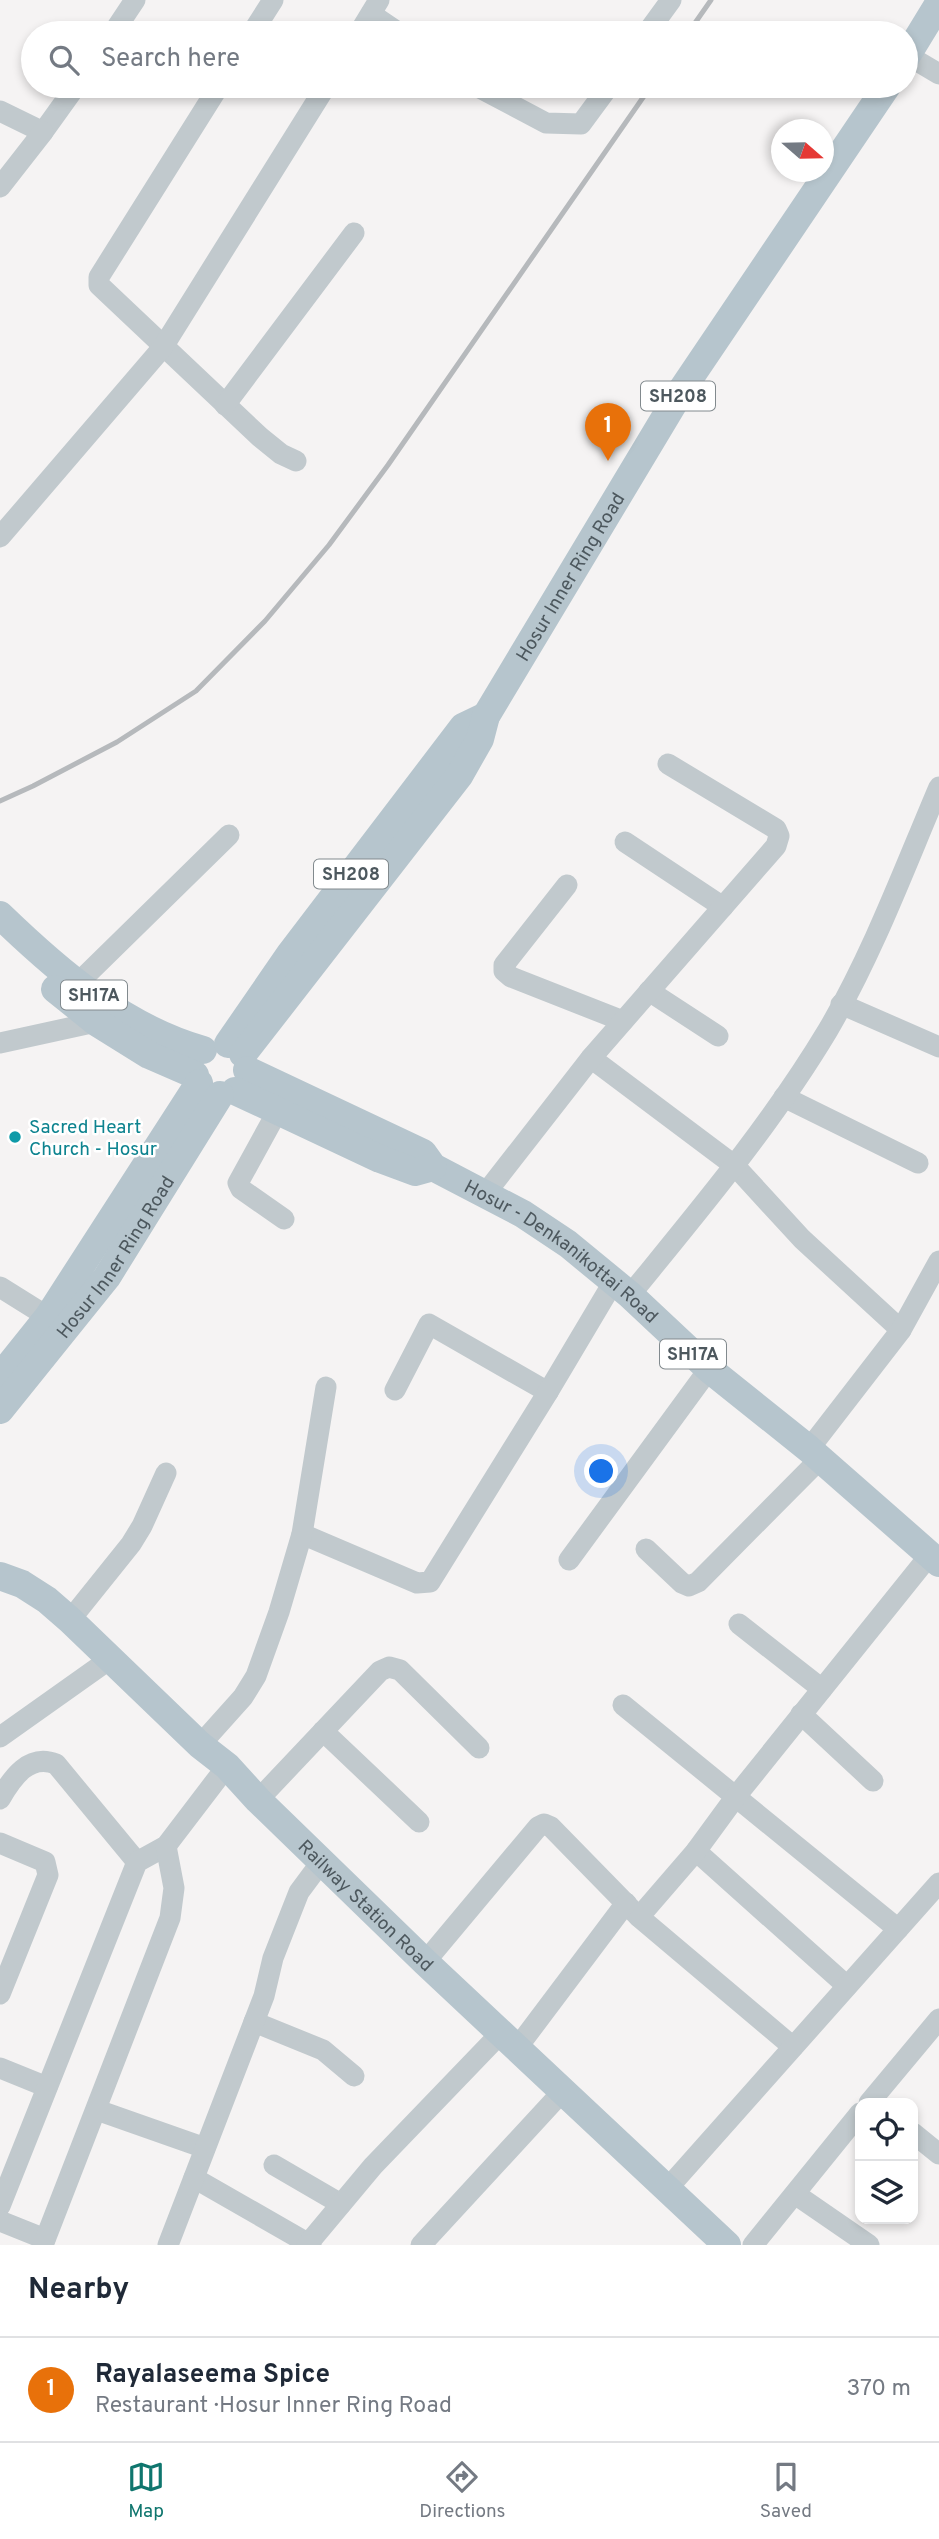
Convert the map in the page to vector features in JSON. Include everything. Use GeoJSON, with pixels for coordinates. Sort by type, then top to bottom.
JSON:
{"type":"FeatureCollection","features":[{"type":"Feature","properties":{"kind":"main road"},"geometry":{"type":"LineString","coordinates":[[918,37],[939,3]]}},
{"type":"Feature","properties":{"kind":"main road","name":"Hosur Inner Ring Road"},"geometry":{"type":"LineString","coordinates":[[0,1377],[48,1317],[221,1070],[459,776],[480,739],[485,716],[681,391],[879,98]]}},
{"type":"Feature","properties":{"kind":"main road","name":"Hosur - Denkanikottai Road"},"geometry":{"type":"LineString","coordinates":[[0,915],[49,960],[130,1020],[221,1070],[277,1112],[415,1172],[433,1167]]}},
{"type":"Feature","properties":{"kind":"main road","name":"Hosur - Denkanikottai Road"},"geometry":{"type":"LineString","coordinates":[[0,938],[39,976],[96,1022],[149,1055],[221,1070],[423,1153],[433,1167],[544,1226],[622,1288],[709,1369],[814,1454],[934,1559]]}},
{"type":"Feature","properties":{"kind":"main road","name":"Hosur Inner Ring Road"},"geometry":{"type":"LineString","coordinates":[[0,1410],[107,1277],[221,1070]]}},
{"type":"Feature","properties":{"kind":"main road","name":"Railway Station Road"},"geometry":{"type":"LineString","coordinates":[[0,1576],[22,1584],[47,1600],[70,1620],[200,1745],[227,1766],[258,1800],[425,1962],[727,2245]]}},
{"type":"Feature","properties":{"kind":"street"},"geometry":{"type":"LineString","coordinates":[[121,21],[135,0]]}},
{"type":"Feature","properties":{"kind":"street"},"geometry":{"type":"LineString","coordinates":[[259,21],[272,0]]}},
{"type":"Feature","properties":{"kind":"street"},"geometry":{"type":"LineString","coordinates":[[656,21],[671,0]]}},
{"type":"Feature","properties":{"kind":"street"},"geometry":{"type":"LineString","coordinates":[[375,7],[388,21]]}},
{"type":"Feature","properties":{"kind":"street"},"geometry":{"type":"LineString","coordinates":[[918,63],[939,74]]}},
{"type":"Feature","properties":{"kind":"street"},"geometry":{"type":"LineString","coordinates":[[0,187],[67,98]]}},
{"type":"Feature","properties":{"kind":"street"},"geometry":{"type":"LineString","coordinates":[[211,98],[99,277],[99,285],[225,405],[281,454],[296,461]]}},
{"type":"Feature","properties":{"kind":"street"},"geometry":{"type":"LineString","coordinates":[[0,537],[163,347],[319,98]]}},
{"type":"Feature","properties":{"kind":"street"},"geometry":{"type":"LineString","coordinates":[[499,98],[546,122],[581,124],[600,98]]}},
{"type":"Feature","properties":{"kind":"street"},"geometry":{"type":"LineString","coordinates":[[0,111],[43,132]]}},
{"type":"Feature","properties":{"kind":"street"},"geometry":{"type":"LineString","coordinates":[[225,405],[354,233]]}},
{"type":"Feature","properties":{"kind":"street"},"geometry":{"type":"LineString","coordinates":[[485,1194],[591,1058],[776,846],[779,836],[776,829],[668,764]]}},
{"type":"Feature","properties":{"kind":"street"},"geometry":{"type":"LineString","coordinates":[[302,1534],[417,1583],[430,1582],[548,1392],[622,1288],[735,1166],[828,1029],[876,938],[939,787]]}},
{"type":"Feature","properties":{"kind":"street"},"geometry":{"type":"LineString","coordinates":[[78,983],[229,835]]}},
{"type":"Feature","properties":{"kind":"street"},"geometry":{"type":"LineString","coordinates":[[625,842],[723,907]]}},
{"type":"Feature","properties":{"kind":"street"},"geometry":{"type":"LineString","coordinates":[[567,885],[504,965],[504,971],[510,977],[623,1021]]}},
{"type":"Feature","properties":{"kind":"street"},"geometry":{"type":"LineString","coordinates":[[649,991],[718,1036]]}},
{"type":"Feature","properties":{"kind":"street"},"geometry":{"type":"LineString","coordinates":[[841,1004],[939,1048]]}},
{"type":"Feature","properties":{"kind":"street"},"geometry":{"type":"LineString","coordinates":[[0,1043],[96,1022]]}},
{"type":"Feature","properties":{"kind":"street"},"geometry":{"type":"LineString","coordinates":[[591,1058],[735,1166],[802,1239],[901,1330]]}},
{"type":"Feature","properties":{"kind":"street"},"geometry":{"type":"LineString","coordinates":[[784,1097],[918,1163]]}},
{"type":"Feature","properties":{"kind":"street"},"geometry":{"type":"LineString","coordinates":[[277,1112],[238,1183],[241,1189],[284,1219]]}},
{"type":"Feature","properties":{"kind":"street"},"geometry":{"type":"LineString","coordinates":[[646,1549],[682,1583],[689,1586],[698,1582],[814,1454],[901,1330],[939,1261]]}},
{"type":"Feature","properties":{"kind":"street"},"geometry":{"type":"LineString","coordinates":[[0,1287],[48,1317]]}},
{"type":"Feature","properties":{"kind":"street"},"geometry":{"type":"LineString","coordinates":[[395,1390],[421,1320],[548,1392]]}},
{"type":"Feature","properties":{"kind":"street"},"geometry":{"type":"LineString","coordinates":[[569,1560],[709,1369]]}},
{"type":"Feature","properties":{"kind":"street"},"geometry":{"type":"LineString","coordinates":[[200,1745],[243,1697],[256,1676],[279,1612],[302,1534],[326,1387]]}},
{"type":"Feature","properties":{"kind":"street"},"geometry":{"type":"LineString","coordinates":[[70,1620],[131,1544],[166,1473]]}},
{"type":"Feature","properties":{"kind":"street"},"geometry":{"type":"LineString","coordinates":[[194,2178],[309,2244],[373,2166],[509,2041],[633,1910],[696,1851],[801,1714],[934,1559]]}},
{"type":"Feature","properties":{"kind":"street"},"geometry":{"type":"LineString","coordinates":[[738,1624],[822,1689]]}},
{"type":"Feature","properties":{"kind":"street"},"geometry":{"type":"LineString","coordinates":[[0,1737],[110,1659]]}},
{"type":"Feature","properties":{"kind":"street"},"geometry":{"type":"LineString","coordinates":[[258,1800],[380,1671],[389,1667],[400,1670],[479,1748]]}},
{"type":"Feature","properties":{"kind":"street"},"geometry":{"type":"LineString","coordinates":[[623,1705],[737,1795],[898,1929]]}},
{"type":"Feature","properties":{"kind":"street"},"geometry":{"type":"LineString","coordinates":[[801,1714],[873,1781]]}},
{"type":"Feature","properties":{"kind":"street"},"geometry":{"type":"LineString","coordinates":[[323,1731],[419,1822]]}},
{"type":"Feature","properties":{"kind":"street"},"geometry":{"type":"LineString","coordinates":[[0,1799],[12,1778],[32,1763],[44,1759],[56,1764],[137,1862]]}},
{"type":"Feature","properties":{"kind":"street"},"geometry":{"type":"LineString","coordinates":[[0,2206],[137,1862],[166,1846],[227,1766]]}},
{"type":"Feature","properties":{"kind":"street"},"geometry":{"type":"LineString","coordinates":[[425,1962],[538,1827],[544,1824],[551,1827],[633,1910],[793,2047]]}},
{"type":"Feature","properties":{"kind":"street"},"geometry":{"type":"LineString","coordinates":[[0,1843],[45,1862],[48,1875],[0,1994]]}},
{"type":"Feature","properties":{"kind":"street"},"geometry":{"type":"LineString","coordinates":[[0,2221],[44,2242],[170,1918],[174,1888],[166,1846]]}},
{"type":"Feature","properties":{"kind":"street"},"geometry":{"type":"LineString","coordinates":[[696,1851],[847,1986]]}},
{"type":"Feature","properties":{"kind":"street"},"geometry":{"type":"LineString","coordinates":[[169,2245],[264,1996],[273,1958],[299,1892],[322,1861]]}},
{"type":"Feature","properties":{"kind":"street"},"geometry":{"type":"LineString","coordinates":[[667,2189],[939,1883]]}},
{"type":"Feature","properties":{"kind":"street"},"geometry":{"type":"LineString","coordinates":[[874,2098],[939,2019]]}},
{"type":"Feature","properties":{"kind":"street"},"geometry":{"type":"LineString","coordinates":[[254,2022],[323,2050],[354,2076]]}},
{"type":"Feature","properties":{"kind":"street"},"geometry":{"type":"LineString","coordinates":[[0,2068],[47,2087]]}},
{"type":"Feature","properties":{"kind":"street"},"geometry":{"type":"LineString","coordinates":[[421,2245],[563,2091]]}},
{"type":"Feature","properties":{"kind":"street"},"geometry":{"type":"LineString","coordinates":[[97,2110],[205,2148]]}},
{"type":"Feature","properties":{"kind":"street"},"geometry":{"type":"LineString","coordinates":[[753,2245],[855,2121]]}},
{"type":"Feature","properties":{"kind":"street"},"geometry":{"type":"LineString","coordinates":[[918,2137],[939,2154]]}},
{"type":"Feature","properties":{"kind":"street"},"geometry":{"type":"LineString","coordinates":[[274,2165],[341,2204]]}},
{"type":"Feature","properties":{"kind":"street"},"geometry":{"type":"LineString","coordinates":[[795,2194],[869,2245]]}},
{"type":"Feature","properties":{"kind":"railway"},"geometry":{"type":"LineString","coordinates":[[696,21],[711,0]]}},
{"type":"Feature","properties":{"kind":"railway"},"geometry":{"type":"LineString","coordinates":[[0,801],[117,742],[196,691],[265,621],[329,545],[388,465],[643,98]]}},
{"type":"Feature","properties":{"kind":"place","name":"Rayalaseema Spice"},"geometry":{"type":"Point","coordinates":[608,461]}},
{"type":"Feature","properties":{"kind":"place","name":"Sacred Heart Church - Hosur"},"geometry":{"type":"Point","coordinates":[15,1137]}}]}
